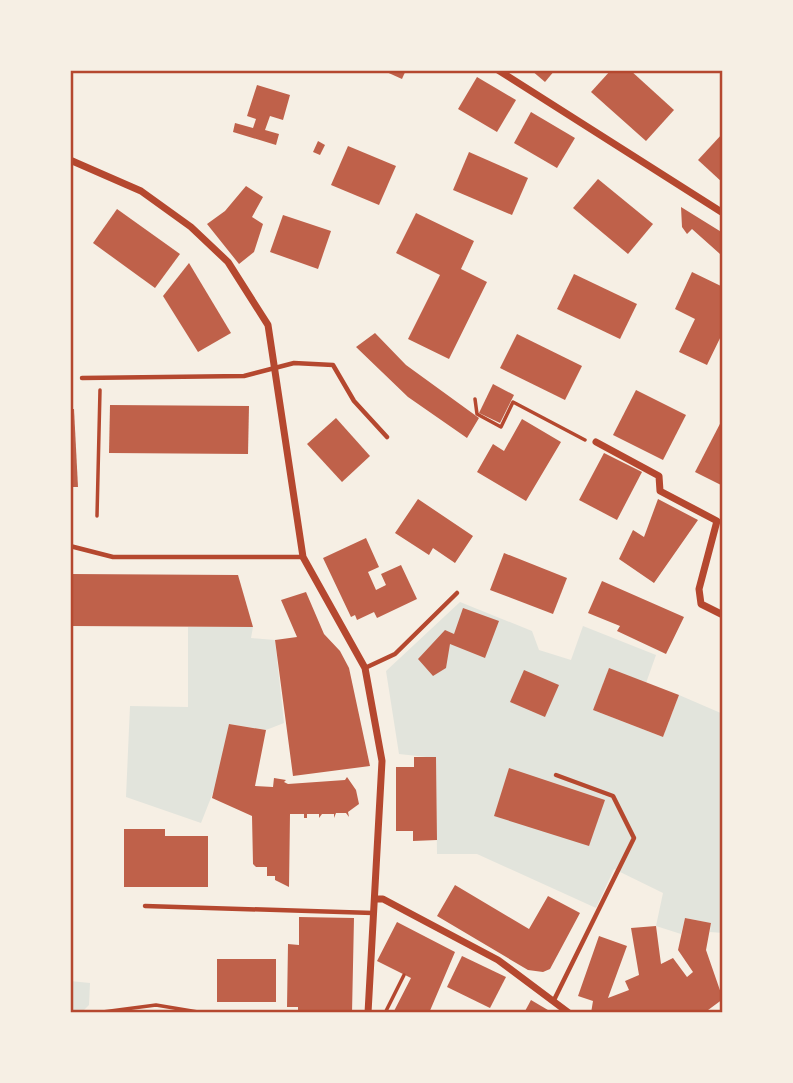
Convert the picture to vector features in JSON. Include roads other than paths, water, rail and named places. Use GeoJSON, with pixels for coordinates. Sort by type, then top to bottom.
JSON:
{"type":"FeatureCollection","features":[{"type":"Feature","properties":{"kind":"street"},"geometry":{"type":"LineString","coordinates":[[498,70],[723,213]]}},
{"type":"Feature","properties":{"kind":"street"},"geometry":{"type":"LineString","coordinates":[[70,160],[141,191],[191,227],[228,262],[268,325],[303,557],[365,668],[382,761],[368,1013]]}},
{"type":"Feature","properties":{"kind":"street"},"geometry":{"type":"LineString","coordinates":[[596,442],[659,476],[660,491],[717,521],[699,589],[701,604],[723,615]]}},
{"type":"Feature","properties":{"kind":"street"},"geometry":{"type":"LineString","coordinates":[[375,899],[383,899],[498,960],[569,1013]]}},
{"type":"Feature","properties":{"kind":"lane"},"geometry":{"type":"LineString","coordinates":[[82,378],[244,376],[294,363],[333,365],[354,401],[387,437]]}},
{"type":"Feature","properties":{"kind":"lane"},"geometry":{"type":"LineString","coordinates":[[70,546],[113,557],[303,557]]}},
{"type":"Feature","properties":{"kind":"lane"},"geometry":{"type":"LineString","coordinates":[[365,668],[395,654],[457,593]]}},
{"type":"Feature","properties":{"kind":"lane"},"geometry":{"type":"LineString","coordinates":[[554,1000],[634,838],[613,796],[556,775]]}},
{"type":"Feature","properties":{"kind":"lane"},"geometry":{"type":"LineString","coordinates":[[145,906],[374,913]]}}]}
